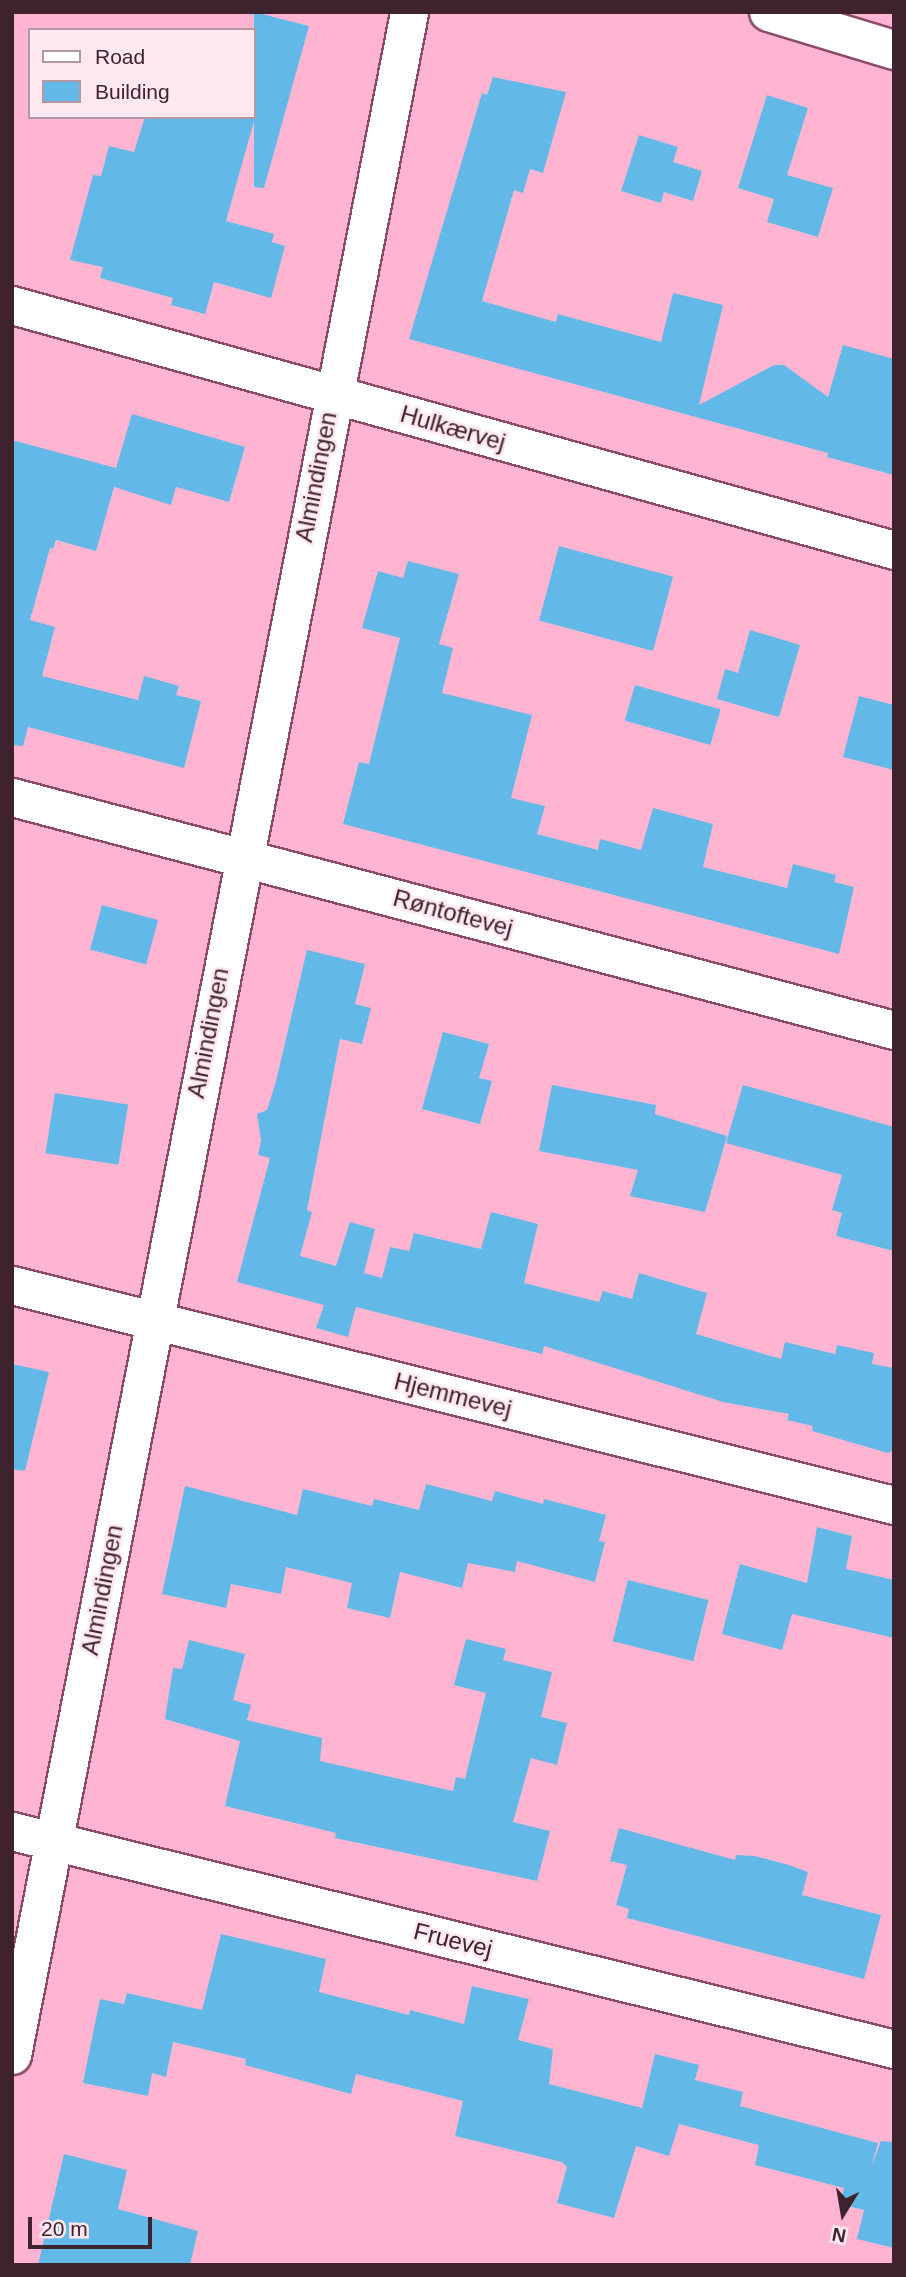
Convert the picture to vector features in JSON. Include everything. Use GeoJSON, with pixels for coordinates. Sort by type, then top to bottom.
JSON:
{"type":"FeatureCollection","features":[{"type":"Feature","properties":{"kind":"street","name":"Almindingen"},"geometry":{"type":"LineString","coordinates":[[12,2055],[242,857],[409,12]]}},
{"type":"Feature","properties":{"kind":"street"},"geometry":{"type":"LineString","coordinates":[[769,12],[894,50]]}},
{"type":"Feature","properties":{"kind":"street","name":"Hulkærvej"},"geometry":{"type":"LineString","coordinates":[[12,305],[894,550]]}},
{"type":"Feature","properties":{"kind":"street","name":"Røntoftevej"},"geometry":{"type":"LineString","coordinates":[[12,797],[894,1030]]}},
{"type":"Feature","properties":{"kind":"street","name":"Hjemmevej"},"geometry":{"type":"LineString","coordinates":[[12,1285],[894,1506]]}},
{"type":"Feature","properties":{"kind":"street","name":"Fruevej"},"geometry":{"type":"LineString","coordinates":[[12,1831],[894,2049]]}},
{"type":"Feature","properties":{"kind":"building"},"geometry":{"type":"Polygon","coordinates":[[[254,12],[309,26],[264,188],[254,187],[254,121],[226,221],[274,234],[272,242],[285,246],[271,298],[214,282],[205,314],[171,305],[173,298],[100,278],[103,267],[70,260],[93,175],[101,176],[109,146],[134,152],[144,119],[256,119],[254,12]]]}},
{"type":"Feature","properties":{"kind":"building"},"geometry":{"type":"Polygon","coordinates":[[[493,77],[566,92],[543,173],[530,169],[523,193],[514,190],[482,301],[556,322],[558,314],[661,342],[673,293],[723,305],[699,405],[774,365],[784,365],[828,397],[843,345],[894,359],[894,475],[827,457],[828,453],[409,339],[482,93],[487,95],[493,77]]]}},
{"type":"Feature","properties":{"kind":"building"},"geometry":{"type":"Polygon","coordinates":[[[767,95],[808,108],[787,175],[833,188],[818,237],[767,222],[774,199],[738,188],[767,95]]]}},
{"type":"Feature","properties":{"kind":"building"},"geometry":{"type":"Polygon","coordinates":[[[639,135],[678,147],[673,162],[702,171],[693,201],[664,192],[661,203],[621,191],[639,135]]]}},
{"type":"Feature","properties":{"kind":"building"},"geometry":{"type":"Polygon","coordinates":[[[132,414],[245,447],[229,502],[176,487],[171,505],[114,487],[96,551],[56,540],[53,549],[50,548],[30,620],[55,627],[42,676],[138,700],[144,676],[179,686],[176,695],[201,701],[184,768],[28,727],[23,746],[12,745],[12,440],[116,468],[132,414]]]}},
{"type":"Feature","properties":{"kind":"building"},"geometry":{"type":"Polygon","coordinates":[[[559,546],[673,577],[653,651],[539,620],[559,546]]]}},
{"type":"Feature","properties":{"kind":"building"},"geometry":{"type":"Polygon","coordinates":[[[408,561],[459,574],[439,644],[453,648],[442,693],[532,715],[511,798],[545,806],[537,834],[598,850],[600,839],[641,850],[653,808],[713,824],[703,867],[787,888],[793,864],[836,875],[834,882],[854,887],[839,954],[343,824],[359,762],[369,764],[400,638],[362,628],[378,571],[403,578],[408,561]]]}},
{"type":"Feature","properties":{"kind":"building"},"geometry":{"type":"Polygon","coordinates":[[[750,630],[800,645],[779,717],[717,699],[725,669],[738,673],[750,630]]]}},
{"type":"Feature","properties":{"kind":"building"},"geometry":{"type":"Polygon","coordinates":[[[635,685],[721,710],[710,745],[625,721],[635,685]]]}},
{"type":"Feature","properties":{"kind":"building"},"geometry":{"type":"Polygon","coordinates":[[[859,696],[894,705],[894,770],[843,757],[859,696]]]}},
{"type":"Feature","properties":{"kind":"building"},"geometry":{"type":"Polygon","coordinates":[[[102,905],[158,920],[146,964],[90,949],[102,905]]]}},
{"type":"Feature","properties":{"kind":"building"},"geometry":{"type":"Polygon","coordinates":[[[307,950],[365,964],[355,1004],[371,1008],[362,1044],[340,1039],[307,1210],[312,1212],[300,1256],[336,1266],[350,1222],[375,1229],[364,1273],[382,1278],[390,1247],[409,1251],[414,1233],[481,1249],[491,1212],[538,1224],[524,1283],[599,1302],[603,1291],[632,1299],[639,1273],[707,1293],[696,1334],[781,1359],[785,1342],[835,1354],[837,1345],[874,1353],[872,1364],[894,1368],[894,1450],[888,1453],[812,1431],[813,1426],[787,1420],[789,1414],[723,1402],[544,1346],[542,1354],[356,1307],[348,1337],[316,1328],[324,1305],[237,1282],[270,1158],[258,1155],[261,1140],[257,1114],[267,1110],[276,1081],[307,950]]]}},
{"type":"Feature","properties":{"kind":"building"},"geometry":{"type":"Polygon","coordinates":[[[443,1032],[489,1044],[479,1078],[492,1081],[480,1124],[422,1109],[443,1032]]]}},
{"type":"Feature","properties":{"kind":"building"},"geometry":{"type":"Polygon","coordinates":[[[552,1085],[656,1105],[655,1114],[727,1136],[705,1212],[630,1196],[638,1170],[539,1151],[552,1085]]]}},
{"type":"Feature","properties":{"kind":"building"},"geometry":{"type":"Polygon","coordinates":[[[743,1085],[894,1127],[894,1251],[836,1236],[842,1213],[832,1210],[842,1175],[726,1143],[743,1085]]]}},
{"type":"Feature","properties":{"kind":"building"},"geometry":{"type":"Polygon","coordinates":[[[55,1093],[128,1105],[119,1165],[45,1153],[55,1093]]]}},
{"type":"Feature","properties":{"kind":"building"},"geometry":{"type":"Polygon","coordinates":[[[12,1364],[49,1372],[25,1471],[12,1469],[12,1364]]]}},
{"type":"Feature","properties":{"kind":"building"},"geometry":{"type":"Polygon","coordinates":[[[426,1484],[492,1501],[495,1491],[543,1504],[544,1499],[606,1515],[599,1541],[605,1542],[595,1582],[517,1561],[515,1572],[468,1563],[462,1588],[400,1572],[390,1618],[347,1608],[352,1583],[286,1567],[281,1594],[231,1584],[226,1608],[162,1594],[185,1486],[297,1515],[303,1489],[372,1506],[374,1499],[419,1510],[426,1484]]]}},
{"type":"Feature","properties":{"kind":"building"},"geometry":{"type":"Polygon","coordinates":[[[817,1527],[852,1536],[846,1569],[894,1580],[894,1638],[792,1614],[782,1650],[722,1634],[740,1564],[807,1583],[817,1527]]]}},
{"type":"Feature","properties":{"kind":"building"},"geometry":{"type":"Polygon","coordinates":[[[628,1580],[709,1600],[693,1661],[613,1641],[628,1580]]]}},
{"type":"Feature","properties":{"kind":"building"},"geometry":{"type":"Polygon","coordinates":[[[466,1639],[506,1649],[503,1660],[552,1672],[541,1717],[567,1723],[557,1765],[531,1758],[513,1822],[550,1831],[537,1881],[335,1838],[336,1833],[225,1806],[240,1741],[165,1719],[173,1668],[182,1669],[189,1640],[245,1654],[233,1700],[251,1705],[247,1720],[322,1738],[320,1761],[453,1791],[456,1777],[465,1779],[486,1693],[454,1685],[466,1639]]]}},
{"type":"Feature","properties":{"kind":"building"},"geometry":{"type":"Polygon","coordinates":[[[619,1828],[735,1860],[736,1855],[755,1856],[789,1865],[808,1872],[802,1895],[881,1915],[864,1979],[627,1918],[629,1909],[616,1905],[627,1865],[610,1861],[619,1828]]]}},
{"type":"Feature","properties":{"kind":"building"},"geometry":{"type":"Polygon","coordinates":[[[221,1934],[326,1959],[319,1992],[409,2015],[410,2010],[464,2024],[472,1986],[529,1999],[518,2040],[553,2049],[549,2084],[642,2108],[655,2054],[699,2065],[695,2080],[743,2092],[740,2106],[878,2143],[871,2168],[881,2141],[894,2142],[894,2248],[857,2239],[864,2210],[840,2204],[844,2188],[755,2165],[759,2145],[679,2124],[669,2156],[636,2146],[614,2218],[557,2203],[567,2167],[562,2162],[455,2136],[463,2101],[356,2074],[351,2094],[245,2065],[246,2059],[173,2042],[166,2077],[152,2073],[148,2096],[83,2083],[100,1999],[124,2004],[127,1993],[202,2010],[221,1934]]]}},
{"type":"Feature","properties":{"kind":"building"},"geometry":{"type":"Polygon","coordinates":[[[64,2154],[127,2170],[118,2209],[198,2231],[190,2265],[38,2265],[64,2154]]]}}]}
